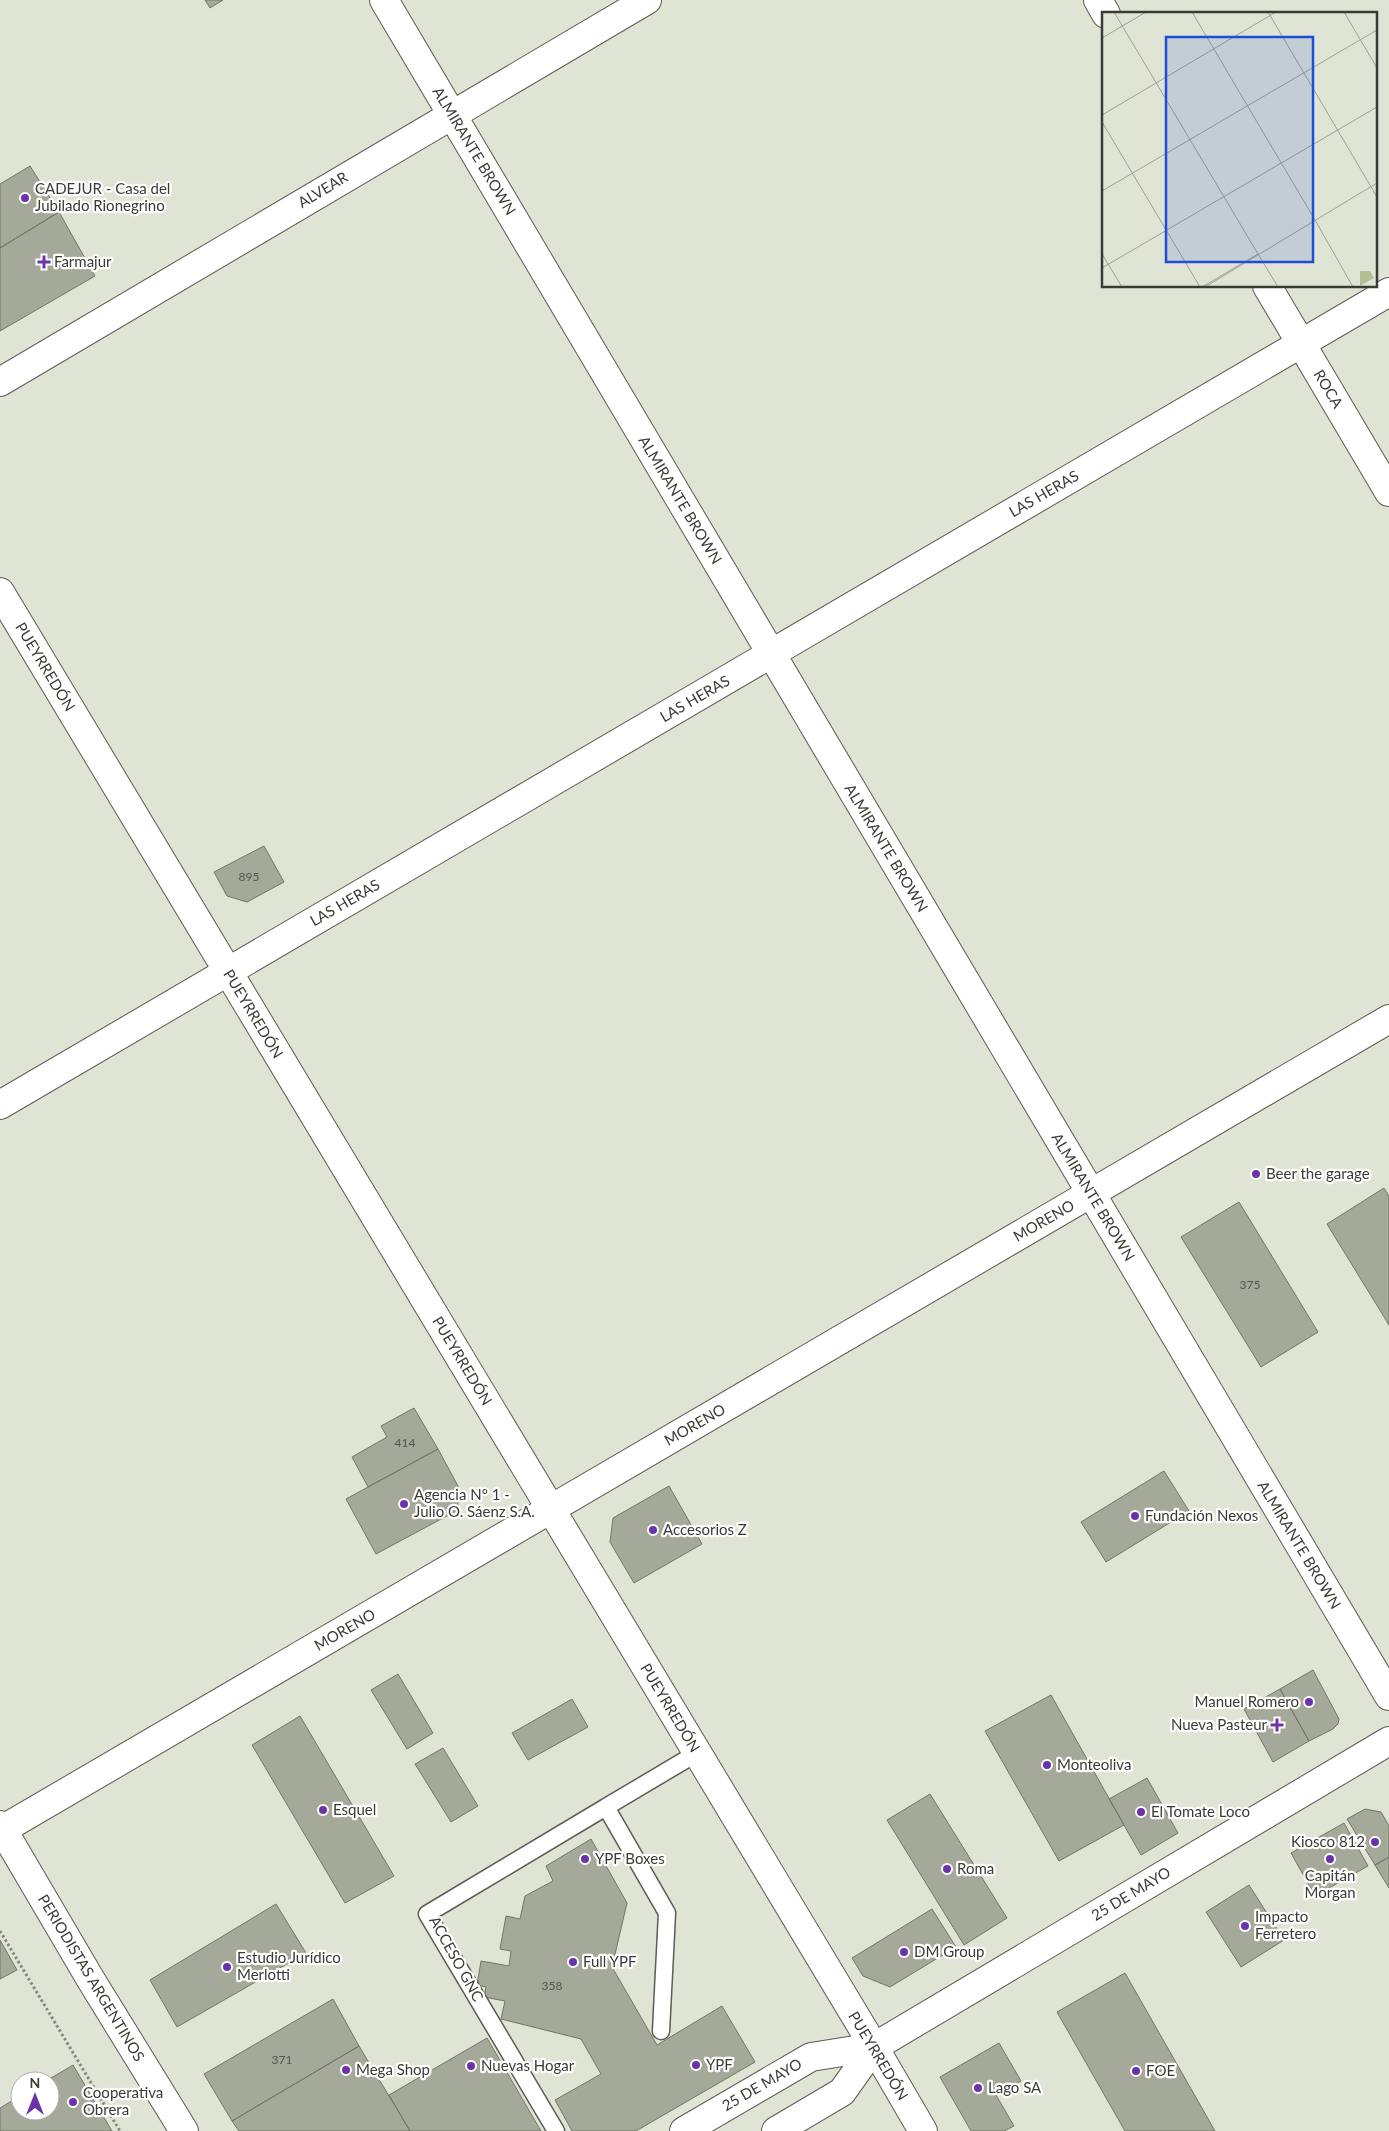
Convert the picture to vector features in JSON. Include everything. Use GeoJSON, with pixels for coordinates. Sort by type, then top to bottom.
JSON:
{"type":"FeatureCollection","features":[{"type":"Feature","properties":{"kind":"street","name":"ALMIRANTE BROWN"},"geometry":{"type":"LineString","coordinates":[[384,0],[1389,1696]]}},
{"type":"Feature","properties":{"kind":"street","name":"ALVEAR"},"geometry":{"type":"LineString","coordinates":[[0,382],[647,0]]}},
{"type":"Feature","properties":{"kind":"street"},"geometry":{"type":"LineString","coordinates":[[1098,0],[1105,12]]}},
{"type":"Feature","properties":{"kind":"street","name":"ROCA"},"geometry":{"type":"LineString","coordinates":[[1268,288],[1389,492]]}},
{"type":"Feature","properties":{"kind":"street","name":"LAS HERAS"},"geometry":{"type":"LineString","coordinates":[[0,1105],[1389,292]]}},
{"type":"Feature","properties":{"kind":"street","name":"PUEYRREDÓN"},"geometry":{"type":"LineString","coordinates":[[0,592],[923,2131]]}},
{"type":"Feature","properties":{"kind":"street","name":"MORENO"},"geometry":{"type":"LineString","coordinates":[[1,1828],[1389,1019]]}},
{"type":"Feature","properties":{"kind":"street","name":"25 DE MAYO"},"geometry":{"type":"LineString","coordinates":[[684,2131],[812,2056],[874,2047],[1389,1742]]}},
{"type":"Feature","properties":{"kind":"street","name":"PERIODISTAS ARGENTINOS"},"geometry":{"type":"LineString","coordinates":[[1,1828],[91,1980],[184,2131]]}},
{"type":"Feature","properties":{"kind":"street","name":"25 DE MAYO"},"geometry":{"type":"LineString","coordinates":[[776,2131],[842,2092],[874,2047]]}},
{"type":"Feature","properties":{"kind":"lane"},"geometry":{"type":"LineString","coordinates":[[661,2031],[667,1913],[606,1808],[697,1753]]}},
{"type":"Feature","properties":{"kind":"lane","name":"ACCESO GNC"},"geometry":{"type":"LineString","coordinates":[[556,2131],[427,1914],[606,1808]]}},
{"type":"Feature","properties":{"kind":"path"},"geometry":{"type":"LineString","coordinates":[[0,1931],[120,2131]]}},
{"type":"Feature","properties":{"kind":"building"},"geometry":{"type":"Polygon","coordinates":[[[205,0],[223,0],[210,8],[205,0]]]}},
{"type":"Feature","properties":{"kind":"building","name":"CADEJUR - Casa del Jubilado Rionegrino"},"geometry":{"type":"Polygon","coordinates":[[[30,166],[59,212],[0,248],[0,184],[30,166]]]}},
{"type":"Feature","properties":{"kind":"building","name":"Farmajur"},"geometry":{"type":"Polygon","coordinates":[[[59,212],[95,276],[0,331],[0,248],[59,212]]]}},
{"type":"Feature","properties":{"kind":"building"},"geometry":{"type":"Polygon","coordinates":[[[264,846],[284,882],[247,902],[227,896],[214,872],[264,846]]]}},
{"type":"Feature","properties":{"kind":"building"},"geometry":{"type":"Polygon","coordinates":[[[1384,1188],[1389,1196],[1389,1325],[1327,1224],[1384,1188]]]}},
{"type":"Feature","properties":{"kind":"building"},"geometry":{"type":"Polygon","coordinates":[[[1239,1202],[1318,1332],[1261,1367],[1181,1237],[1239,1202]]]}},
{"type":"Feature","properties":{"kind":"building"},"geometry":{"type":"Polygon","coordinates":[[[414,1408],[438,1449],[368,1487],[352,1457],[387,1437],[381,1426],[414,1408]]]}},
{"type":"Feature","properties":{"kind":"building","name":"Agencia N° 1 - Julio O. Sáenz S.A."},"geometry":{"type":"Polygon","coordinates":[[[438,1449],[458,1486],[458,1510],[376,1554],[346,1499],[438,1449]]]}},
{"type":"Feature","properties":{"kind":"building","name":"Fundación Nexos"},"geometry":{"type":"Polygon","coordinates":[[[1164,1471],[1189,1511],[1106,1562],[1081,1522],[1164,1471]]]}},
{"type":"Feature","properties":{"kind":"building","name":"Accesorios Z"},"geometry":{"type":"Polygon","coordinates":[[[669,1486],[702,1544],[634,1583],[610,1542],[613,1518],[669,1486]]]}},
{"type":"Feature","properties":{"kind":"building","name":"Manuel Romero"},"geometry":{"type":"Polygon","coordinates":[[[1313,1670],[1339,1719],[1338,1724],[1333,1729],[1309,1741],[1280,1689],[1313,1670]]]}},
{"type":"Feature","properties":{"kind":"building"},"geometry":{"type":"Polygon","coordinates":[[[398,1674],[433,1733],[407,1749],[371,1690],[398,1674]]]}},
{"type":"Feature","properties":{"kind":"building","name":"Nueva Pasteur"},"geometry":{"type":"Polygon","coordinates":[[[1280,1689],[1309,1741],[1273,1762],[1244,1709],[1280,1689]]]}},
{"type":"Feature","properties":{"kind":"building","name":"Monteoliva"},"geometry":{"type":"Polygon","coordinates":[[[1051,1695],[1124,1825],[1059,1861],[985,1731],[1051,1695]]]}},
{"type":"Feature","properties":{"kind":"building"},"geometry":{"type":"Polygon","coordinates":[[[572,1699],[588,1727],[528,1760],[512,1733],[572,1699]]]}},
{"type":"Feature","properties":{"kind":"building","name":"Esquel"},"geometry":{"type":"Polygon","coordinates":[[[300,1716],[394,1876],[345,1903],[252,1745],[300,1716]]]}},
{"type":"Feature","properties":{"kind":"building"},"geometry":{"type":"Polygon","coordinates":[[[443,1748],[478,1806],[451,1822],[415,1764],[443,1748]]]}},
{"type":"Feature","properties":{"kind":"building","name":"El Tomate Loco"},"geometry":{"type":"Polygon","coordinates":[[[1147,1778],[1178,1833],[1141,1855],[1109,1799],[1147,1778]]]}},
{"type":"Feature","properties":{"kind":"building","name":"Roma"},"geometry":{"type":"Polygon","coordinates":[[[930,1794],[1007,1918],[964,1945],[887,1820],[930,1794]]]}},
{"type":"Feature","properties":{"kind":"building","name":"Kiosco 812"},"geometry":{"type":"Polygon","coordinates":[[[1365,1809],[1381,1812],[1389,1826],[1389,1857],[1375,1865],[1347,1819],[1365,1809]]]}},
{"type":"Feature","properties":{"kind":"building","name":"Capitán Morgan"},"geometry":{"type":"Polygon","coordinates":[[[1344,1823],[1368,1866],[1315,1896],[1291,1853],[1344,1823]]]}},
{"type":"Feature","properties":{"kind":"building"},"geometry":{"type":"Polygon","coordinates":[[[591,1839],[627,1903],[612,1967],[657,2045],[722,2006],[755,2062],[636,2131],[572,2131],[555,2100],[601,2074],[581,2039],[501,2019],[505,2001],[484,1997],[486,1987],[477,1985],[481,1961],[509,1966],[511,1951],[500,1949],[506,1916],[520,1919],[525,1896],[553,1881],[546,1866],[591,1839]]]}},
{"type":"Feature","properties":{"kind":"building"},"geometry":{"type":"Polygon","coordinates":[[[1389,1857],[1389,1888],[1375,1865],[1389,1857]]]}},
{"type":"Feature","properties":{"kind":"building","name":"Impacto Ferretero"},"geometry":{"type":"Polygon","coordinates":[[[1249,1885],[1284,1940],[1241,1967],[1206,1912],[1249,1885]]]}},
{"type":"Feature","properties":{"kind":"building","name":"Estudio Jurídico Merlotti"},"geometry":{"type":"Polygon","coordinates":[[[276,1904],[306,1953],[177,2027],[150,1980],[276,1904]]]}},
{"type":"Feature","properties":{"kind":"building","name":"DM Group"},"geometry":{"type":"Polygon","coordinates":[[[932,1909],[956,1947],[890,1987],[863,1976],[852,1958],[932,1909]]]}},
{"type":"Feature","properties":{"kind":"building"},"geometry":{"type":"Polygon","coordinates":[[[0,1940],[17,1970],[0,1979],[0,1940]]]}},
{"type":"Feature","properties":{"kind":"building","name":"FOE"},"geometry":{"type":"Polygon","coordinates":[[[1125,1973],[1215,2131],[1125,2131],[1057,2012],[1125,1973]]]}},
{"type":"Feature","properties":{"kind":"building"},"geometry":{"type":"Polygon","coordinates":[[[333,1999],[359,2046],[232,2121],[204,2074],[333,1999]]]}},
{"type":"Feature","properties":{"kind":"building","name":"Nuevas Hogar"},"geometry":{"type":"Polygon","coordinates":[[[487,2038],[541,2131],[410,2131],[389,2095],[487,2038]]]}},
{"type":"Feature","properties":{"kind":"building","name":"Lago SA"},"geometry":{"type":"Polygon","coordinates":[[[999,2043],[1021,2081],[996,2095],[1014,2126],[1004,2131],[971,2131],[940,2077],[999,2043]]]}},
{"type":"Feature","properties":{"kind":"building","name":"Mega Shop"},"geometry":{"type":"Polygon","coordinates":[[[359,2046],[410,2131],[239,2131],[232,2121],[359,2046]]]}},
{"type":"Feature","properties":{"kind":"building","name":"Cooperativa Obrera"},"geometry":{"type":"Polygon","coordinates":[[[73,2065],[112,2131],[0,2131],[0,2108],[10,2102],[10,2121],[60,2121],[60,2073],[73,2065]]]}},
{"type":"Feature","properties":{"kind":"place","name":"CADEJUR - Casa del Jubilado Rionegrino"},"geometry":{"type":"Point","coordinates":[25,198]}},
{"type":"Feature","properties":{"kind":"place","name":"Farmajur"},"geometry":{"type":"Point","coordinates":[44,262]}},
{"type":"Feature","properties":{"kind":"place","name":"Beer the garage"},"geometry":{"type":"Point","coordinates":[1256,1174]}},
{"type":"Feature","properties":{"kind":"place","name":"Agencia N° 1 - Julio O. Sáenz S.A."},"geometry":{"type":"Point","coordinates":[404,1504]}},
{"type":"Feature","properties":{"kind":"place","name":"Fundación Nexos"},"geometry":{"type":"Point","coordinates":[1135,1516]}},
{"type":"Feature","properties":{"kind":"place","name":"Accesorios Z"},"geometry":{"type":"Point","coordinates":[653,1530]}},
{"type":"Feature","properties":{"kind":"place","name":"Manuel Romero"},"geometry":{"type":"Point","coordinates":[1309,1702]}},
{"type":"Feature","properties":{"kind":"place","name":"Nueva Pasteur"},"geometry":{"type":"Point","coordinates":[1277,1725]}},
{"type":"Feature","properties":{"kind":"place","name":"Monteoliva"},"geometry":{"type":"Point","coordinates":[1047,1765]}},
{"type":"Feature","properties":{"kind":"place","name":"Esquel"},"geometry":{"type":"Point","coordinates":[323,1810]}},
{"type":"Feature","properties":{"kind":"place","name":"El Tomate Loco"},"geometry":{"type":"Point","coordinates":[1141,1812]}},
{"type":"Feature","properties":{"kind":"place","name":"Kiosco 812"},"geometry":{"type":"Point","coordinates":[1375,1842]}},
{"type":"Feature","properties":{"kind":"place","name":"YPF Boxes"},"geometry":{"type":"Point","coordinates":[585,1859]}},
{"type":"Feature","properties":{"kind":"place","name":"Capitán Morgan"},"geometry":{"type":"Point","coordinates":[1330,1859]}},
{"type":"Feature","properties":{"kind":"place","name":"Roma"},"geometry":{"type":"Point","coordinates":[947,1869]}},
{"type":"Feature","properties":{"kind":"place","name":"Impacto Ferretero"},"geometry":{"type":"Point","coordinates":[1245,1926]}},
{"type":"Feature","properties":{"kind":"place","name":"DM Group"},"geometry":{"type":"Point","coordinates":[904,1952]}},
{"type":"Feature","properties":{"kind":"place","name":"Full YPF"},"geometry":{"type":"Point","coordinates":[573,1962]}},
{"type":"Feature","properties":{"kind":"place","name":"Estudio Jurídico Merlotti"},"geometry":{"type":"Point","coordinates":[227,1967]}},
{"type":"Feature","properties":{"kind":"place","name":"YPF"},"geometry":{"type":"Point","coordinates":[696,2065]}},
{"type":"Feature","properties":{"kind":"place","name":"Nuevas Hogar"},"geometry":{"type":"Point","coordinates":[471,2066]}},
{"type":"Feature","properties":{"kind":"place","name":"Mega Shop"},"geometry":{"type":"Point","coordinates":[346,2070]}},
{"type":"Feature","properties":{"kind":"place","name":"FOE"},"geometry":{"type":"Point","coordinates":[1136,2071]}},
{"type":"Feature","properties":{"kind":"place","name":"Lago SA"},"geometry":{"type":"Point","coordinates":[978,2088]}},
{"type":"Feature","properties":{"kind":"place","name":"Cooperativa Obrera"},"geometry":{"type":"Point","coordinates":[73,2102]}}]}
